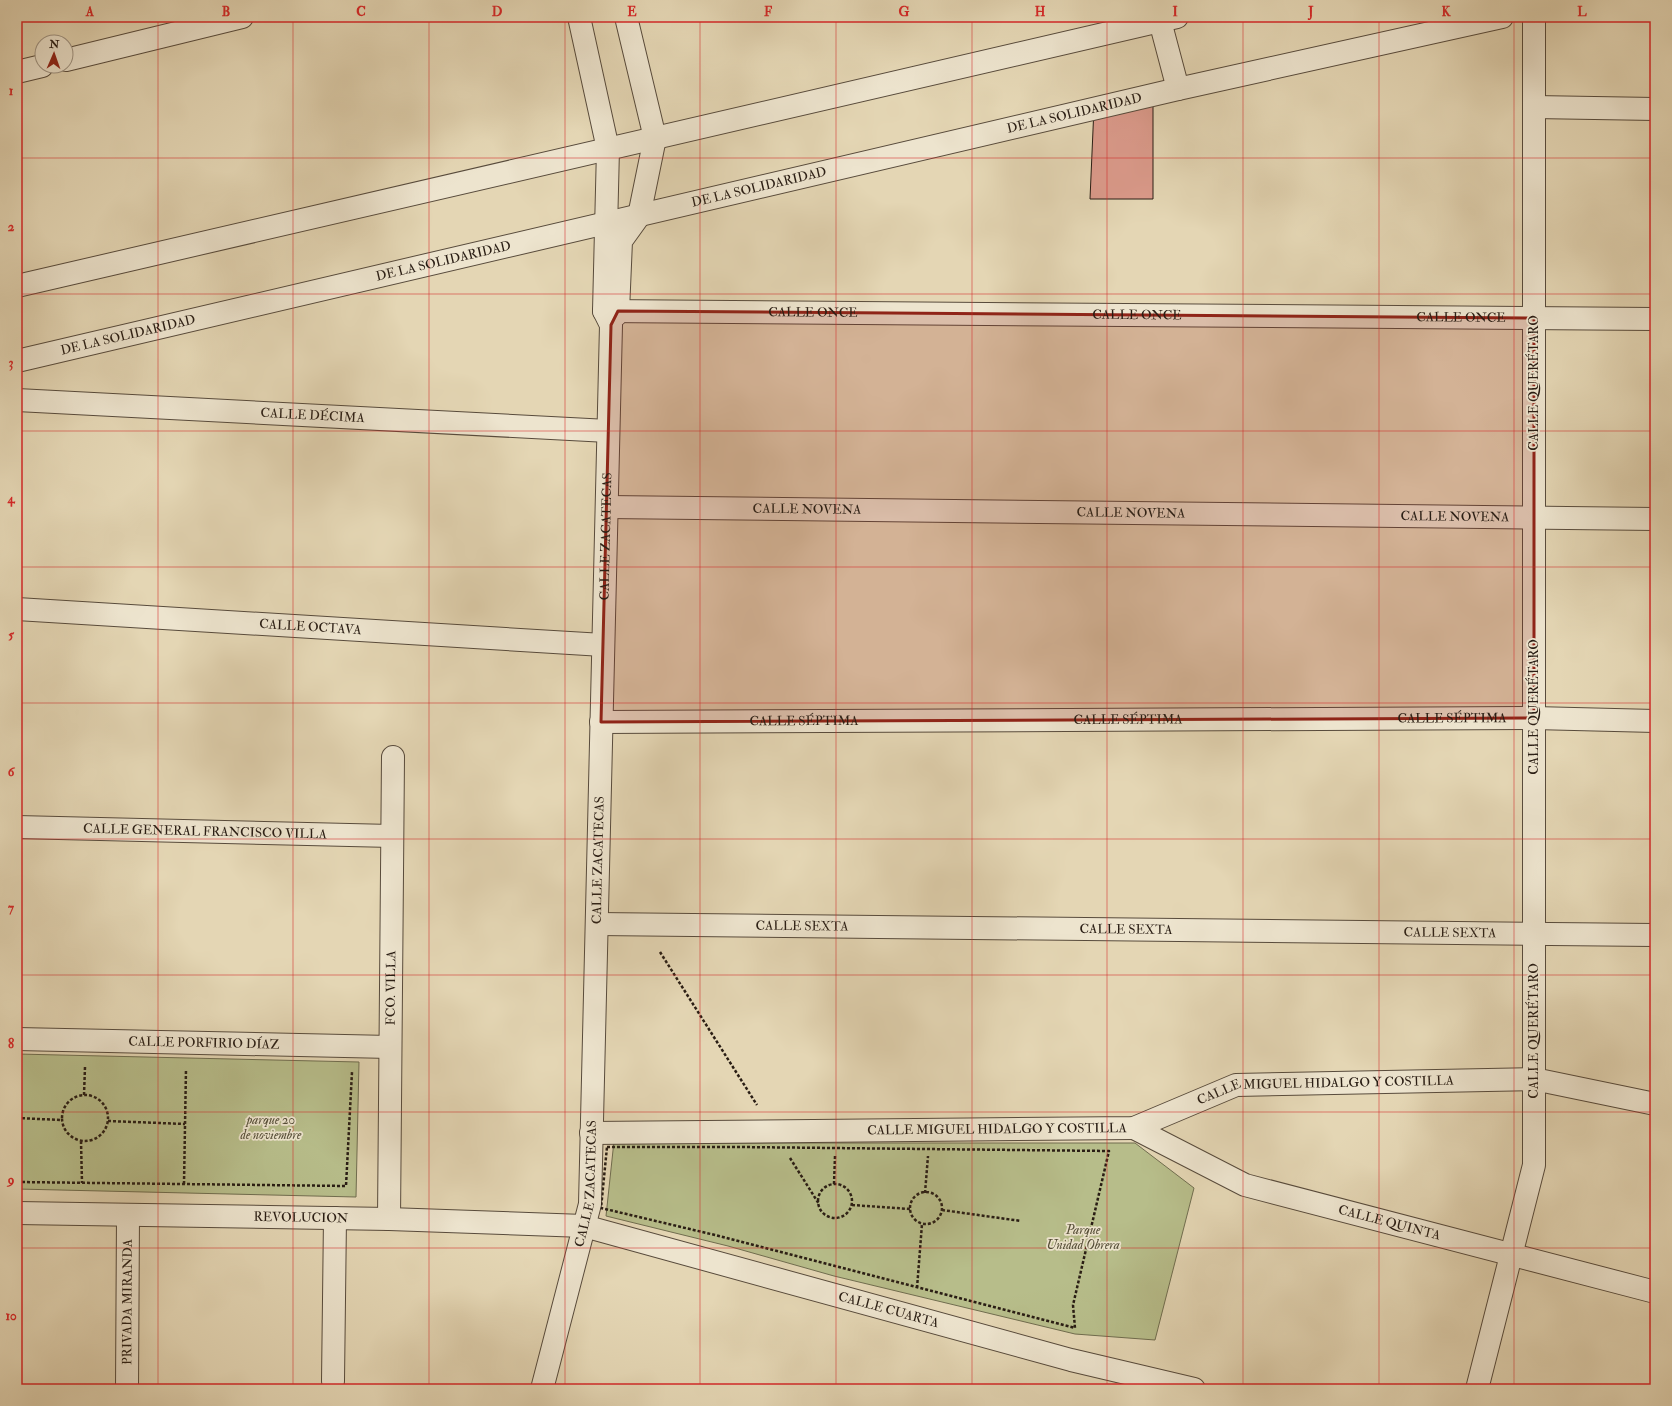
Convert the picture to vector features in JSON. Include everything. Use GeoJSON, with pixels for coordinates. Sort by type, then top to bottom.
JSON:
{"type":"FeatureCollection","features":[{"type":"Feature","properties":{"kind":"street"},"geometry":{"type":"LineString","coordinates":[[74,58],[242,17]]}},
{"type":"Feature","properties":{"kind":"street","name":"CALLE ZACATECAS"},"geometry":{"type":"LineString","coordinates":[[542,1389],[590,1204],[592,1134],[611,315],[605,224],[608,149],[579,17]]}},
{"type":"Feature","properties":{"kind":"street","name":"CALLE ZACATECAS"},"geometry":{"type":"LineString","coordinates":[[611,315],[621,241],[639,216],[655,138],[626,17]]}},
{"type":"Feature","properties":{"kind":"street","name":"DE LA SOLIDARIDAD"},"geometry":{"type":"LineString","coordinates":[[17,361],[1178,89],[1502,17]]}},
{"type":"Feature","properties":{"kind":"street","name":"CALLE QUERÉTARO"},"geometry":{"type":"LineString","coordinates":[[1478,1389],[1534,1165],[1534,17]]}},
{"type":"Feature","properties":{"kind":"street"},"geometry":{"type":"LineString","coordinates":[[17,286],[1169,19],[1178,89]]}},
{"type":"Feature","properties":{"kind":"street"},"geometry":{"type":"LineString","coordinates":[[17,72],[34,68]]}},
{"type":"Feature","properties":{"kind":"street"},"geometry":{"type":"LineString","coordinates":[[1534,107],[1655,109]]}},
{"type":"Feature","properties":{"kind":"street","name":"CALLE ONCE"},"geometry":{"type":"LineString","coordinates":[[611,315],[1655,319]]}},
{"type":"Feature","properties":{"kind":"street","name":"CALLE DÉCIMA"},"geometry":{"type":"LineString","coordinates":[[17,400],[608,431]]}},
{"type":"Feature","properties":{"kind":"street","name":"CALLE NOVENA"},"geometry":{"type":"LineString","coordinates":[[607,507],[1534,516],[1655,519]]}},
{"type":"Feature","properties":{"kind":"street","name":"CALLE OCTAVA"},"geometry":{"type":"LineString","coordinates":[[17,609],[603,645]]}},
{"type":"Feature","properties":{"kind":"street","name":"CALLE SÉPTIMA"},"geometry":{"type":"LineString","coordinates":[[601,722],[1534,718],[1655,721]]}},
{"type":"Feature","properties":{"kind":"street","name":"FCO. VILLA"},"geometry":{"type":"LineString","coordinates":[[389,1219],[394,757]]}},
{"type":"Feature","properties":{"kind":"street","name":"CALLE GENERAL FRANCISCO VILLA"},"geometry":{"type":"LineString","coordinates":[[17,827],[392,836]]}},
{"type":"Feature","properties":{"kind":"street","name":"CALLE SEXTA"},"geometry":{"type":"LineString","coordinates":[[597,924],[1655,935]]}},
{"type":"Feature","properties":{"kind":"street","name":"CALLE PORFIRIO DÍAZ"},"geometry":{"type":"LineString","coordinates":[[17,1038],[390,1047]]}},
{"type":"Feature","properties":{"kind":"street","name":"CALLE MIGUEL HIDALGO Y COSTILLA"},"geometry":{"type":"LineString","coordinates":[[592,1134],[1134,1128],[1236,1085],[1534,1079],[1655,1104]]}},
{"type":"Feature","properties":{"kind":"street","name":"CALLE QUINTA"},"geometry":{"type":"LineString","coordinates":[[1134,1128],[1245,1186],[1655,1292]]}},
{"type":"Feature","properties":{"kind":"street","name":"REVOLUCION"},"geometry":{"type":"LineString","coordinates":[[17,1214],[389,1219],[584,1226]]}},
{"type":"Feature","properties":{"kind":"street","name":"PRIVADA MIRANDA"},"geometry":{"type":"LineString","coordinates":[[127,1389],[128,1215]]}},
{"type":"Feature","properties":{"kind":"street"},"geometry":{"type":"LineString","coordinates":[[333,1382],[335,1218]]}},
{"type":"Feature","properties":{"kind":"street","name":"CALLE CUARTA"},"geometry":{"type":"LineString","coordinates":[[584,1226],[1071,1360],[1194,1389]]}},
{"type":"Feature","properties":{"kind":"path"},"geometry":{"type":"LineString","coordinates":[[658,947],[760,1109]]}},
{"type":"Feature","properties":{"kind":"path"},"geometry":{"type":"LineString","coordinates":[[84,1094],[85,1064]]}},
{"type":"Feature","properties":{"kind":"path"},"geometry":{"type":"LineString","coordinates":[[184,1184],[186,1065]]}},
{"type":"Feature","properties":{"kind":"path"},"geometry":{"type":"LineString","coordinates":[[17,1182],[346,1186],[352,1069]]}},
{"type":"Feature","properties":{"kind":"path"},"geometry":{"type":"LineString","coordinates":[[84,1094],[99,1100],[107,1113],[108,1121],[106,1128],[96,1138],[81,1141],[68,1134],[61,1120],[62,1112],[70,1100],[84,1094]]}},
{"type":"Feature","properties":{"kind":"path"},"geometry":{"type":"LineString","coordinates":[[17,1118],[61,1120]]}},
{"type":"Feature","properties":{"kind":"path"},"geometry":{"type":"LineString","coordinates":[[108,1121],[185,1124]]}},
{"type":"Feature","properties":{"kind":"path"},"geometry":{"type":"LineString","coordinates":[[81,1141],[82,1183]]}},
{"type":"Feature","properties":{"kind":"path"},"geometry":{"type":"LineString","coordinates":[[781,1143],[785,1150]]}},
{"type":"Feature","properties":{"kind":"path"},"geometry":{"type":"LineString","coordinates":[[607,1147],[928,1149],[1109,1151],[1074,1304],[1075,1328],[715,1235],[601,1208],[607,1147]]}},
{"type":"Feature","properties":{"kind":"path"},"geometry":{"type":"LineString","coordinates":[[834,1184],[836,1148]]}},
{"type":"Feature","properties":{"kind":"path"},"geometry":{"type":"LineString","coordinates":[[925,1193],[928,1149]]}},
{"type":"Feature","properties":{"kind":"path"},"geometry":{"type":"LineString","coordinates":[[789,1156],[823,1212],[836,1218],[847,1213],[852,1205],[852,1197],[849,1191],[840,1185],[834,1184],[824,1189],[819,1198],[819,1204]]}},
{"type":"Feature","properties":{"kind":"path"},"geometry":{"type":"LineString","coordinates":[[920,1193],[925,1193],[934,1194],[941,1202],[942,1210],[937,1220],[927,1224],[922,1224],[914,1218],[910,1209],[913,1200],[920,1193]]}},
{"type":"Feature","properties":{"kind":"path"},"geometry":{"type":"LineString","coordinates":[[852,1205],[910,1209]]}},
{"type":"Feature","properties":{"kind":"path"},"geometry":{"type":"LineString","coordinates":[[942,1210],[1022,1221]]}},
{"type":"Feature","properties":{"kind":"path"},"geometry":{"type":"LineString","coordinates":[[917,1288],[922,1224]]}},
{"type":"Feature","properties":{"kind":"highlighted area"},"geometry":{"type":"Polygon","coordinates":[[[618,311],[1534,318],[1534,718],[601,722],[611,325],[618,311]]]}},
{"type":"Feature","properties":{"kind":"green space","name":"parque 20 de noviembre"},"geometry":{"type":"Polygon","coordinates":[[[17,1054],[359,1062],[356,1197],[17,1189],[17,1054]]]}},
{"type":"Feature","properties":{"kind":"green space","name":"Parque Unidad Obrera"},"geometry":{"type":"Polygon","coordinates":[[[614,1141],[631,1143],[1135,1143],[1194,1188],[1155,1340],[1075,1334],[834,1276],[728,1246],[606,1216],[614,1141]]]}},
{"type":"Feature","properties":{"kind":"building"},"geometry":{"type":"Polygon","coordinates":[[[1153,102],[1153,199],[1090,199],[1094,107],[1153,102]]]}}]}
